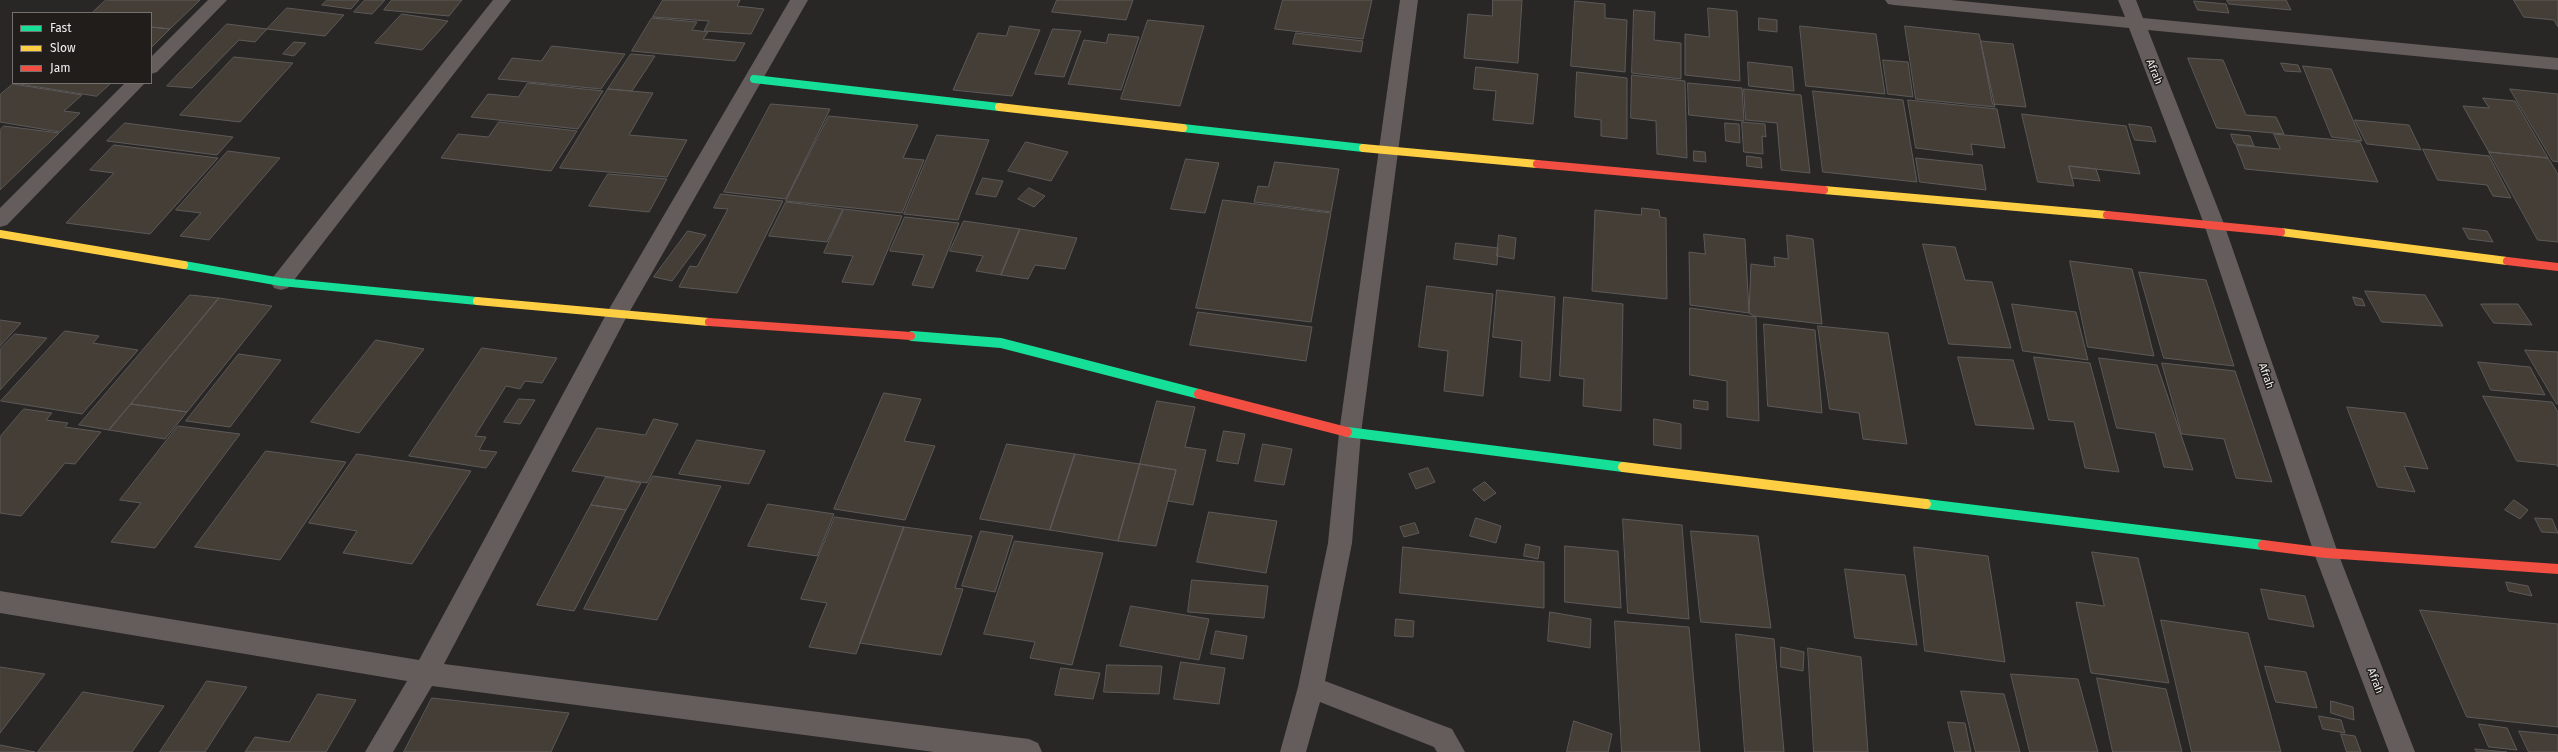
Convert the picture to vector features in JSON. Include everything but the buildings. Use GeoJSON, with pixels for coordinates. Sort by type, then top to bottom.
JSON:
{"type":"FeatureCollection","features":[{"type":"Feature","properties":{"kind":"street"},"geometry":{"type":"LineString","coordinates":[[152,67],[218,0]]}},
{"type":"Feature","properties":{"kind":"street"},"geometry":{"type":"LineString","coordinates":[[282,282],[502,0]]}},
{"type":"Feature","properties":{"kind":"street"},"geometry":{"type":"LineString","coordinates":[[378,752],[426,673],[617,315],[799,0]]}},
{"type":"Feature","properties":{"kind":"street"},"geometry":{"type":"LineString","coordinates":[[1293,752],[1311,687],[1340,543],[1350,433],[1387,151],[1409,0]]}},
{"type":"Feature","properties":{"kind":"street"},"geometry":{"type":"LineString","coordinates":[[1894,0],[2558,64]]}},
{"type":"Feature","properties":{"kind":"street","name":"Afrah"},"geometry":{"type":"LineString","coordinates":[[2127,0],[2134,22],[2214,224],[2326,553],[2402,752]]}},
{"type":"Feature","properties":{"kind":"street"},"geometry":{"type":"LineString","coordinates":[[754,79],[1387,151],[2214,224],[2558,267]]}},
{"type":"Feature","properties":{"kind":"street"},"geometry":{"type":"LineString","coordinates":[[0,220],[135,84]]}},
{"type":"Feature","properties":{"kind":"street"},"geometry":{"type":"LineString","coordinates":[[0,234],[282,282],[617,315],[1001,343],[1350,433],[2326,553],[2558,569]]}},
{"type":"Feature","properties":{"kind":"street"},"geometry":{"type":"LineString","coordinates":[[0,602],[426,673],[1029,752]]}},
{"type":"Feature","properties":{"kind":"street"},"geometry":{"type":"LineString","coordinates":[[1311,687],[1443,738],[1452,752]]}},
{"type":"Feature","properties":{"kind":"traffic: fast"},"geometry":{"type":"LineString","coordinates":[[754,79],[999,107]]}},
{"type":"Feature","properties":{"kind":"traffic: fast"},"geometry":{"type":"LineString","coordinates":[[1183,128],[1363,148]]}},
{"type":"Feature","properties":{"kind":"traffic: fast"},"geometry":{"type":"LineString","coordinates":[[184,265],[281,282],[477,301]]}},
{"type":"Feature","properties":{"kind":"traffic: fast"},"geometry":{"type":"LineString","coordinates":[[911,336],[1001,343],[1199,394]]}},
{"type":"Feature","properties":{"kind":"traffic: fast"},"geometry":{"type":"LineString","coordinates":[[1347,432],[1623,467]]}},
{"type":"Feature","properties":{"kind":"traffic: fast"},"geometry":{"type":"LineString","coordinates":[[1926,504],[2263,545]]}},
{"type":"Feature","properties":{"kind":"traffic: slow"},"geometry":{"type":"LineString","coordinates":[[999,107],[1183,128]]}},
{"type":"Feature","properties":{"kind":"traffic: slow"},"geometry":{"type":"LineString","coordinates":[[1363,148],[1537,164]]}},
{"type":"Feature","properties":{"kind":"traffic: slow"},"geometry":{"type":"LineString","coordinates":[[1824,190],[2107,215]]}},
{"type":"Feature","properties":{"kind":"traffic: slow"},"geometry":{"type":"LineString","coordinates":[[2281,232],[2507,261]]}},
{"type":"Feature","properties":{"kind":"traffic: slow"},"geometry":{"type":"LineString","coordinates":[[0,234],[184,265]]}},
{"type":"Feature","properties":{"kind":"traffic: slow"},"geometry":{"type":"LineString","coordinates":[[477,301],[709,322]]}},
{"type":"Feature","properties":{"kind":"traffic: slow"},"geometry":{"type":"LineString","coordinates":[[1623,467],[1926,504]]}},
{"type":"Feature","properties":{"kind":"traffic: jam"},"geometry":{"type":"LineString","coordinates":[[1537,164],[1824,190]]}},
{"type":"Feature","properties":{"kind":"traffic: jam"},"geometry":{"type":"LineString","coordinates":[[2107,215],[2281,232]]}},
{"type":"Feature","properties":{"kind":"traffic: jam"},"geometry":{"type":"LineString","coordinates":[[2507,261],[2558,267]]}},
{"type":"Feature","properties":{"kind":"traffic: jam"},"geometry":{"type":"LineString","coordinates":[[709,322],[911,336]]}},
{"type":"Feature","properties":{"kind":"traffic: jam"},"geometry":{"type":"LineString","coordinates":[[1199,394],[1347,432]]}},
{"type":"Feature","properties":{"kind":"traffic: jam"},"geometry":{"type":"LineString","coordinates":[[2263,545],[2326,553],[2558,569]]}}]}
